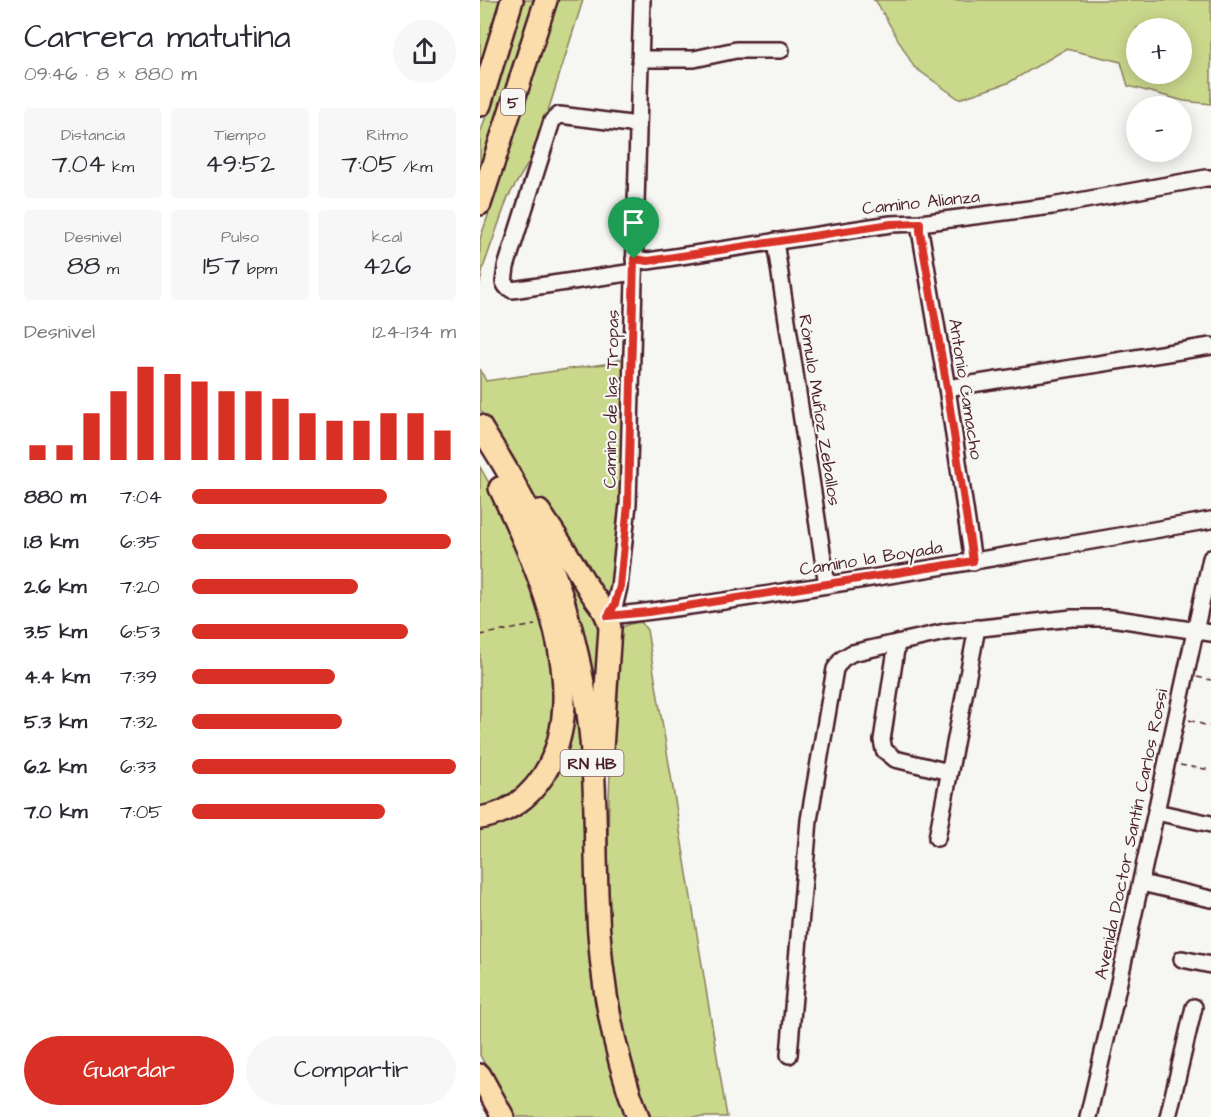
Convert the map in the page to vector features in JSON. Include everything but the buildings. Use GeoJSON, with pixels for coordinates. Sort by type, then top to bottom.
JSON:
{"type":"FeatureCollection","features":[{"type":"Feature","properties":{"kind":"highway","name":"5"},"geometry":{"type":"LineString","coordinates":[[480,105],[512,0]]}},
{"type":"Feature","properties":{"kind":"highway","name":"5"},"geometry":{"type":"LineString","coordinates":[[480,204],[546,0]]}},
{"type":"Feature","properties":{"kind":"highway"},"geometry":{"type":"LineString","coordinates":[[480,76],[496,48]]}},
{"type":"Feature","properties":{"kind":"highway","name":"RN HB"},"geometry":{"type":"LineString","coordinates":[[480,426],[511,477],[540,537],[560,588],[574,641],[588,714],[595,797],[601,957],[616,1042],[638,1117]]}},
{"type":"Feature","properties":{"kind":"highway"},"geometry":{"type":"LineString","coordinates":[[480,454],[496,479],[548,603],[561,656],[564,691],[559,736],[551,761],[537,785],[508,809],[480,818]]}},
{"type":"Feature","properties":{"kind":"highway"},"geometry":{"type":"LineString","coordinates":[[511,477],[529,496],[608,616],[610,628],[601,775],[595,797]]}},
{"type":"Feature","properties":{"kind":"highway"},"geometry":{"type":"LineString","coordinates":[[480,1075],[503,1117]]}},
{"type":"Feature","properties":{"kind":"street","name":"Camino de las Tropas"},"geometry":{"type":"LineString","coordinates":[[608,616],[615,604],[620,586],[628,504],[642,0]]}},
{"type":"Feature","properties":{"kind":"street"},"geometry":{"type":"LineString","coordinates":[[640,59],[694,59],[736,50],[781,50]]}},
{"type":"Feature","properties":{"kind":"street","name":"Camino Alianza"},"geometry":{"type":"LineString","coordinates":[[638,125],[560,115],[552,121],[506,267],[504,282],[506,286],[512,290],[648,261],[891,224],[920,223],[1052,206],[1211,178]]}},
{"type":"Feature","properties":{"kind":"street","name":"Antonio Camacho"},"geometry":{"type":"LineString","coordinates":[[920,223],[973,561]]}},
{"type":"Feature","properties":{"kind":"street","name":"Rómulo Muñoz Zeballos"},"geometry":{"type":"LineString","coordinates":[[775,241],[827,585]]}},
{"type":"Feature","properties":{"kind":"street"},"geometry":{"type":"LineString","coordinates":[[947,388],[1211,346]]}},
{"type":"Feature","properties":{"kind":"street","name":"Camino la Boyada"},"geometry":{"type":"LineString","coordinates":[[608,616],[827,585],[1211,520]]}},
{"type":"Feature","properties":{"kind":"street","name":"Avenida Doctor Santín Carlos Rossi"},"geometry":{"type":"LineString","coordinates":[[1088,1117],[1177,716],[1204,632],[1211,558]]}},
{"type":"Feature","properties":{"kind":"street"},"geometry":{"type":"LineString","coordinates":[[789,1055],[809,820],[835,669],[842,659],[852,653],[945,632],[1072,618],[1111,618],[1204,632]]}},
{"type":"Feature","properties":{"kind":"street"},"geometry":{"type":"LineString","coordinates":[[937,838],[977,628]]}},
{"type":"Feature","properties":{"kind":"street"},"geometry":{"type":"LineString","coordinates":[[897,643],[882,740],[884,750],[895,759],[949,772]]}},
{"type":"Feature","properties":{"kind":"street"},"geometry":{"type":"LineString","coordinates":[[1156,813],[1211,824]]}},
{"type":"Feature","properties":{"kind":"street"},"geometry":{"type":"LineString","coordinates":[[1141,883],[1211,899]]}},
{"type":"Feature","properties":{"kind":"street"},"geometry":{"type":"LineString","coordinates":[[1182,959],[1211,965]]}},
{"type":"Feature","properties":{"kind":"street"},"geometry":{"type":"LineString","coordinates":[[1168,1117],[1194,1007]]}},
{"type":"Feature","properties":{"kind":"path"},"geometry":{"type":"LineString","coordinates":[[1177,716],[1211,727]]}},
{"type":"Feature","properties":{"kind":"path"},"geometry":{"type":"LineString","coordinates":[[1168,761],[1211,770]]}},
{"type":"Feature","properties":{"kind":"green space"},"geometry":{"type":"Polygon","coordinates":[[[480,0],[501,0],[480,64],[480,0]]]}},
{"type":"Feature","properties":{"kind":"green space"},"geometry":{"type":"Polygon","coordinates":[[[524,0],[538,0],[480,182],[480,134],[524,0]]]}},
{"type":"Feature","properties":{"kind":"green space"},"geometry":{"type":"Polygon","coordinates":[[[556,0],[583,0],[548,111],[529,162],[508,197],[480,283],[480,239],[510,151],[556,0]]]}},
{"type":"Feature","properties":{"kind":"green space"},"geometry":{"type":"Polygon","coordinates":[[[873,0],[1211,0],[1211,104],[1192,102],[1192,96],[1165,96],[1127,84],[1192,84],[1192,18],[1126,18],[1126,79],[1121,62],[1066,49],[1008,83],[959,99],[914,67],[876,1],[873,0]]]}},
{"type":"Feature","properties":{"kind":"green space"},"geometry":{"type":"Polygon","coordinates":[[[625,358],[620,525],[611,589],[602,595],[595,590],[480,409],[480,369],[486,381],[604,364],[625,358]]]}},
{"type":"Feature","properties":{"kind":"green space"},"geometry":{"type":"Polygon","coordinates":[[[491,455],[576,685],[629,1117],[513,1117],[480,1055],[480,825],[531,801],[570,687],[491,455]]]}},
{"type":"Feature","properties":{"kind":"green space"},"geometry":{"type":"Polygon","coordinates":[[[480,467],[526,563],[554,663],[553,734],[524,789],[480,812],[480,467]]]}},
{"type":"Feature","properties":{"kind":"green space"},"geometry":{"type":"Polygon","coordinates":[[[548,537],[601,618],[599,720],[548,537]]]}},
{"type":"Feature","properties":{"kind":"green space"},"geometry":{"type":"Polygon","coordinates":[[[641,622],[647,630],[727,1117],[649,1117],[630,1059],[618,1000],[611,940],[608,879],[608,817],[617,635],[624,627],[641,622]]]}},
{"type":"Feature","properties":{"kind":"route"},"geometry":{"type":"LineString","coordinates":[[920,223],[973,561],[648,612],[608,616],[615,604],[620,586],[628,504],[634,259],[648,261],[891,224],[920,223]]}}]}
